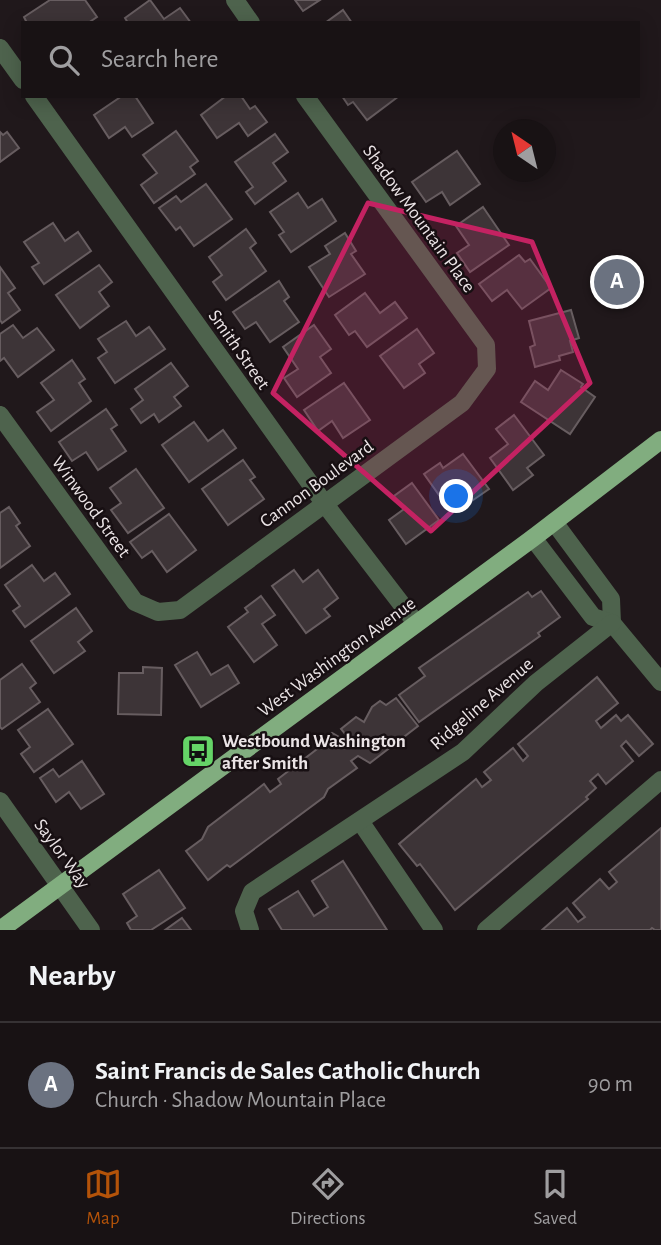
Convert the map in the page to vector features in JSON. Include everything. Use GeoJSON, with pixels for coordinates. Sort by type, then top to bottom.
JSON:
{"type":"FeatureCollection","features":[{"type":"Feature","properties":{"kind":"main road","name":"West Washington Avenue"},"geometry":{"type":"LineString","coordinates":[[0,930],[533,538],[661,440]]}},
{"type":"Feature","properties":{"kind":"street"},"geometry":{"type":"LineString","coordinates":[[235,0],[250,21]]}},
{"type":"Feature","properties":{"kind":"street"},"geometry":{"type":"LineString","coordinates":[[0,48],[21,77]]}},
{"type":"Feature","properties":{"kind":"street","name":"Smith Street"},"geometry":{"type":"LineString","coordinates":[[35,98],[324,503],[416,623]]}},
{"type":"Feature","properties":{"kind":"street","name":"Shadow Mountain Place"},"geometry":{"type":"LineString","coordinates":[[306,98],[486,345],[487,369]]}},
{"type":"Feature","properties":{"kind":"street","name":"Cannon Boulevard"},"geometry":{"type":"LineString","coordinates":[[158,612],[180,610],[462,403],[487,369]]}},
{"type":"Feature","properties":{"kind":"street","name":"Winwood Street"},"geometry":{"type":"LineString","coordinates":[[0,415],[135,601],[158,612]]}},
{"type":"Feature","properties":{"kind":"street"},"geometry":{"type":"LineString","coordinates":[[554,522],[611,599],[612,623]]}},
{"type":"Feature","properties":{"kind":"street"},"geometry":{"type":"LineString","coordinates":[[533,538],[593,617],[612,623],[661,682]]}},
{"type":"Feature","properties":{"kind":"street","name":"Ridgeline Avenue"},"geometry":{"type":"LineString","coordinates":[[250,930],[244,911],[252,892],[463,752],[536,683],[612,623]]}},
{"type":"Feature","properties":{"kind":"street"},"geometry":{"type":"LineString","coordinates":[[486,930],[661,780]]}},
{"type":"Feature","properties":{"kind":"street","name":"Saylor Way"},"geometry":{"type":"LineString","coordinates":[[0,801],[91,930]]}},
{"type":"Feature","properties":{"kind":"street"},"geometry":{"type":"LineString","coordinates":[[360,821],[434,930]]}},
{"type":"Feature","properties":{"kind":"highlighted area"},"geometry":{"type":"Polygon","coordinates":[[[368,203],[532,242],[590,383],[431,531],[273,393],[368,203]]]}},
{"type":"Feature","properties":{"kind":"building"},"geometry":{"type":"Polygon","coordinates":[[[50,0],[85,0],[97,17],[91,21],[26,21],[24,17],[50,0]]]}},
{"type":"Feature","properties":{"kind":"building"},"geometry":{"type":"Polygon","coordinates":[[[150,0],[164,19],[180,8],[190,21],[127,21],[125,18],[150,0]]]}},
{"type":"Feature","properties":{"kind":"building"},"geometry":{"type":"Polygon","coordinates":[[[295,0],[320,0],[303,11],[295,0]]]}},
{"type":"Feature","properties":{"kind":"building"},"geometry":{"type":"Polygon","coordinates":[[[343,10],[351,21],[328,21],[343,10]]]}},
{"type":"Feature","properties":{"kind":"building"},"geometry":{"type":"Polygon","coordinates":[[[119,98],[136,98],[153,123],[132,137],[125,127],[109,138],[94,115],[119,98]]]}},
{"type":"Feature","properties":{"kind":"building"},"geometry":{"type":"Polygon","coordinates":[[[223,98],[242,98],[250,109],[255,106],[267,122],[248,136],[239,123],[217,138],[201,115],[223,98]]]}},
{"type":"Feature","properties":{"kind":"building"},"geometry":{"type":"Polygon","coordinates":[[[343,98],[396,98],[367,120],[353,102],[348,105],[343,98]]]}},
{"type":"Feature","properties":{"kind":"building"},"geometry":{"type":"Polygon","coordinates":[[[176,131],[198,161],[190,167],[195,174],[154,203],[141,185],[157,173],[143,155],[176,131]]]}},
{"type":"Feature","properties":{"kind":"building"},"geometry":{"type":"Polygon","coordinates":[[[0,132],[3,135],[7,132],[19,148],[0,162],[0,132]]]}},
{"type":"Feature","properties":{"kind":"building"},"geometry":{"type":"Polygon","coordinates":[[[275,134],[288,152],[273,163],[286,181],[255,204],[246,192],[253,187],[235,162],[275,134]]]}},
{"type":"Feature","properties":{"kind":"building"},"geometry":{"type":"Polygon","coordinates":[[[457,151],[480,184],[450,205],[442,192],[426,202],[412,182],[457,151]]]}},
{"type":"Feature","properties":{"kind":"building"},"geometry":{"type":"Polygon","coordinates":[[[206,184],[232,219],[194,246],[180,227],[176,230],[159,208],[176,196],[181,202],[206,184]]]}},
{"type":"Feature","properties":{"kind":"building"},"geometry":{"type":"Polygon","coordinates":[[[298,193],[308,208],[322,199],[336,221],[291,252],[279,235],[284,232],[270,212],[298,193]]]}},
{"type":"Feature","properties":{"kind":"building"},"geometry":{"type":"Polygon","coordinates":[[[483,207],[509,245],[470,272],[457,253],[469,245],[456,226],[483,207]]]}},
{"type":"Feature","properties":{"kind":"building"},"geometry":{"type":"Polygon","coordinates":[[[53,223],[65,241],[78,232],[91,251],[44,284],[32,267],[39,263],[24,242],[53,223]]]}},
{"type":"Feature","properties":{"kind":"building"},"geometry":{"type":"Polygon","coordinates":[[[246,229],[256,243],[250,248],[266,271],[226,300],[213,282],[222,275],[209,257],[246,229]]]}},
{"type":"Feature","properties":{"kind":"building"},"geometry":{"type":"Polygon","coordinates":[[[345,233],[356,251],[351,254],[365,274],[329,297],[309,267],[330,254],[325,246],[345,233]]]}},
{"type":"Feature","properties":{"kind":"building"},"geometry":{"type":"Polygon","coordinates":[[[519,255],[525,262],[530,259],[551,288],[522,309],[507,290],[492,301],[479,284],[519,255]]]}},
{"type":"Feature","properties":{"kind":"building"},"geometry":{"type":"Polygon","coordinates":[[[99,265],[112,282],[99,292],[109,306],[80,328],[56,295],[99,265]]]}},
{"type":"Feature","properties":{"kind":"building"},"geometry":{"type":"Polygon","coordinates":[[[0,267],[15,288],[8,293],[20,310],[2,323],[0,320],[0,267]]]}},
{"type":"Feature","properties":{"kind":"building"},"geometry":{"type":"Polygon","coordinates":[[[279,281],[289,297],[284,301],[299,322],[270,342],[256,322],[245,329],[233,312],[279,281]]]}},
{"type":"Feature","properties":{"kind":"building"},"geometry":{"type":"Polygon","coordinates":[[[365,293],[380,313],[395,302],[407,318],[367,347],[355,331],[349,335],[335,315],[365,293]]]}},
{"type":"Feature","properties":{"kind":"building"},"geometry":{"type":"Polygon","coordinates":[[[571,310],[579,338],[570,341],[573,352],[559,356],[560,360],[535,367],[530,347],[535,345],[529,321],[571,310]]]}},
{"type":"Feature","properties":{"kind":"building"},"geometry":{"type":"Polygon","coordinates":[[[126,321],[136,336],[149,327],[165,349],[115,383],[98,358],[107,352],[98,339],[126,321]]]}},
{"type":"Feature","properties":{"kind":"building"},"geometry":{"type":"Polygon","coordinates":[[[13,325],[23,338],[37,328],[54,350],[18,377],[4,358],[0,361],[0,334],[13,325]]]}},
{"type":"Feature","properties":{"kind":"building"},"geometry":{"type":"Polygon","coordinates":[[[314,325],[331,349],[320,357],[331,373],[297,397],[284,378],[298,369],[283,347],[314,325]]]}},
{"type":"Feature","properties":{"kind":"building"},"geometry":{"type":"Polygon","coordinates":[[[417,329],[434,353],[419,364],[425,373],[404,388],[380,356],[417,329]]]}},
{"type":"Feature","properties":{"kind":"building"},"geometry":{"type":"Polygon","coordinates":[[[72,360],[85,379],[79,383],[91,401],[51,431],[37,412],[54,400],[41,383],[72,360]]]}},
{"type":"Feature","properties":{"kind":"building"},"geometry":{"type":"Polygon","coordinates":[[[171,363],[188,386],[174,397],[181,406],[159,422],[154,414],[141,423],[131,409],[143,400],[135,389],[171,363]]]}},
{"type":"Feature","properties":{"kind":"building"},"geometry":{"type":"Polygon","coordinates":[[[561,370],[583,384],[581,387],[595,397],[570,434],[521,402],[535,381],[548,390],[561,370]]]}},
{"type":"Feature","properties":{"kind":"building"},"geometry":{"type":"Polygon","coordinates":[[[344,383],[370,420],[343,438],[332,421],[318,431],[304,410],[344,383]]]}},
{"type":"Feature","properties":{"kind":"building"},"geometry":{"type":"Polygon","coordinates":[[[106,409],[117,425],[111,429],[126,451],[98,470],[86,452],[72,461],[59,442],[106,409]]]}},
{"type":"Feature","properties":{"kind":"building"},"geometry":{"type":"Polygon","coordinates":[[[514,415],[544,455],[527,468],[533,475],[513,490],[490,458],[508,444],[496,429],[514,415]]]}},
{"type":"Feature","properties":{"kind":"building"},"geometry":{"type":"Polygon","coordinates":[[[194,422],[208,441],[223,430],[236,448],[189,482],[162,445],[194,422]]]}},
{"type":"Feature","properties":{"kind":"building"},"geometry":{"type":"Polygon","coordinates":[[[463,454],[489,489],[466,505],[457,493],[444,502],[424,474],[440,463],[443,468],[463,454]]]}},
{"type":"Feature","properties":{"kind":"building"},"geometry":{"type":"Polygon","coordinates":[[[243,460],[255,477],[250,480],[264,499],[228,525],[202,489],[243,460]]]}},
{"type":"Feature","properties":{"kind":"building"},"geometry":{"type":"Polygon","coordinates":[[[136,469],[164,508],[128,533],[111,510],[121,503],[110,488],[136,469]]]}},
{"type":"Feature","properties":{"kind":"building"},"geometry":{"type":"Polygon","coordinates":[[[412,483],[439,520],[406,544],[389,520],[404,509],[394,496],[412,483]]]}},
{"type":"Feature","properties":{"kind":"building"},"geometry":{"type":"Polygon","coordinates":[[[9,507],[20,523],[16,526],[30,546],[0,568],[0,513],[9,507]]]}},
{"type":"Feature","properties":{"kind":"building"},"geometry":{"type":"Polygon","coordinates":[[[169,514],[196,550],[167,572],[152,551],[142,558],[130,542],[169,514]]]}},
{"type":"Feature","properties":{"kind":"building"},"geometry":{"type":"Polygon","coordinates":[[[32,565],[44,581],[55,573],[70,594],[25,627],[13,611],[20,606],[5,585],[32,565]]]}},
{"type":"Feature","properties":{"kind":"building"},"geometry":{"type":"Polygon","coordinates":[[[294,570],[303,582],[318,570],[338,598],[324,609],[330,616],[306,633],[272,586],[294,570]]]}},
{"type":"Feature","properties":{"kind":"building"},"geometry":{"type":"Polygon","coordinates":[[[541,591],[560,617],[538,633],[540,636],[419,722],[399,695],[425,676],[419,668],[528,592],[532,597],[541,591]]]}},
{"type":"Feature","properties":{"kind":"building"},"geometry":{"type":"Polygon","coordinates":[[[261,596],[275,615],[262,624],[277,645],[254,662],[228,627],[248,612],[245,608],[261,596]]]}},
{"type":"Feature","properties":{"kind":"building"},"geometry":{"type":"Polygon","coordinates":[[[76,608],[92,631],[78,642],[85,651],[54,673],[31,641],[76,608]]]}},
{"type":"Feature","properties":{"kind":"building"},"geometry":{"type":"Polygon","coordinates":[[[197,652],[211,675],[228,665],[239,683],[201,707],[175,665],[197,652]]]}},
{"type":"Feature","properties":{"kind":"building"},"geometry":{"type":"Polygon","coordinates":[[[22,664],[36,683],[30,688],[40,702],[2,729],[0,680],[22,664]]]}},
{"type":"Feature","properties":{"kind":"building"},"geometry":{"type":"Polygon","coordinates":[[[143,667],[162,668],[161,715],[118,714],[119,673],[143,673],[143,667]]]}},
{"type":"Feature","properties":{"kind":"building"},"geometry":{"type":"Polygon","coordinates":[[[597,677],[618,703],[596,721],[601,728],[616,715],[621,721],[628,715],[653,744],[639,756],[626,741],[621,746],[633,761],[606,784],[598,774],[590,781],[596,788],[586,797],[588,799],[455,910],[420,864],[417,866],[399,844],[476,779],[482,787],[491,780],[484,772],[513,748],[523,761],[528,756],[518,744],[597,677]]]}},
{"type":"Feature","properties":{"kind":"building"},"geometry":{"type":"Polygon","coordinates":[[[396,698],[418,726],[370,763],[358,756],[351,761],[357,768],[328,789],[324,797],[230,867],[227,865],[208,880],[186,851],[202,839],[208,827],[264,784],[270,792],[281,784],[278,779],[321,746],[319,743],[332,733],[355,746],[341,729],[356,717],[364,722],[372,707],[380,701],[386,705],[396,698]]]}},
{"type":"Feature","properties":{"kind":"building"},"geometry":{"type":"Polygon","coordinates":[[[48,709],[73,744],[34,772],[21,754],[30,747],[18,730],[48,709]]]}},
{"type":"Feature","properties":{"kind":"building"},"geometry":{"type":"Polygon","coordinates":[[[82,761],[104,794],[81,809],[69,792],[56,802],[40,778],[53,769],[59,777],[82,761]]]}},
{"type":"Feature","properties":{"kind":"building"},"geometry":{"type":"Polygon","coordinates":[[[661,828],[661,930],[542,930],[567,908],[578,922],[585,917],[573,903],[600,879],[609,889],[617,882],[609,872],[661,828]]]}},
{"type":"Feature","properties":{"kind":"building"},"geometry":{"type":"Polygon","coordinates":[[[343,861],[387,930],[282,930],[269,909],[298,891],[314,916],[328,907],[312,881],[343,861]]]}},
{"type":"Feature","properties":{"kind":"building"},"geometry":{"type":"Polygon","coordinates":[[[159,870],[185,908],[151,930],[131,930],[127,923],[137,916],[123,894],[159,870]]]}},
{"type":"Feature","properties":{"kind":"building"},"geometry":{"type":"Polygon","coordinates":[[[182,918],[191,930],[165,930],[182,918]]]}},
{"type":"Feature","properties":{"kind":"place","name":"Saint Francis de Sales Catholic Church"},"geometry":{"type":"Point","coordinates":[617,282]}},
{"type":"Feature","properties":{"kind":"place","name":"Westbound Washington after Smith"},"geometry":{"type":"Point","coordinates":[198,751]}}]}
